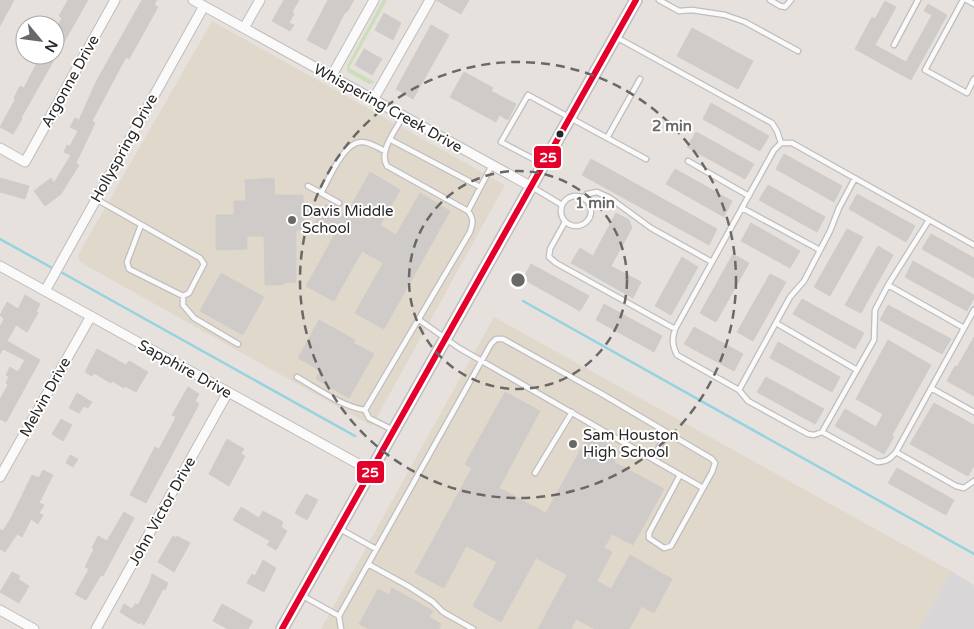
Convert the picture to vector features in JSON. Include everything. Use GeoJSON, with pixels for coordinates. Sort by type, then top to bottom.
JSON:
{"type":"FeatureCollection","features":[{"type":"Feature","properties":{"kind":"main road"},"geometry":{"type":"LineString","coordinates":[[282,629],[636,0]]}},
{"type":"Feature","properties":{"kind":"street","name":"Argonne Drive"},"geometry":{"type":"LineString","coordinates":[[0,148],[25,162],[115,0]]}},
{"type":"Feature","properties":{"kind":"street"},"geometry":{"type":"LineString","coordinates":[[193,0],[204,6]]}},
{"type":"Feature","properties":{"kind":"street"},"geometry":{"type":"LineString","coordinates":[[244,28],[260,0]]}},
{"type":"Feature","properties":{"kind":"street"},"geometry":{"type":"LineString","coordinates":[[331,77],[374,0]]}},
{"type":"Feature","properties":{"kind":"street"},"geometry":{"type":"LineString","coordinates":[[373,100],[430,0]]}},
{"type":"Feature","properties":{"kind":"street","name":"Whispering Creek Drive"},"geometry":{"type":"LineString","coordinates":[[204,6],[532,187]]}},
{"type":"Feature","properties":{"kind":"street","name":"Hollyspring Drive"},"geometry":{"type":"LineString","coordinates":[[45,291],[204,6]]}},
{"type":"Feature","properties":{"kind":"street","name":"Sapphire Drive"},"geometry":{"type":"LineString","coordinates":[[0,266],[371,471]]}},
{"type":"Feature","properties":{"kind":"street","name":"Melvin Drive"},"geometry":{"type":"LineString","coordinates":[[0,477],[91,316]]}},
{"type":"Feature","properties":{"kind":"street","name":"John Victor Drive"},"geometry":{"type":"LineString","coordinates":[[96,629],[228,392]]}},
{"type":"Feature","properties":{"kind":"street"},"geometry":{"type":"LineString","coordinates":[[0,610],[34,629]]}},
{"type":"Feature","properties":{"kind":"lane"},"geometry":{"type":"LineString","coordinates":[[659,0],[679,11],[692,10],[725,15],[798,51]]}},
{"type":"Feature","properties":{"kind":"lane"},"geometry":{"type":"LineString","coordinates":[[770,0],[785,7],[787,7],[791,0]]}},
{"type":"Feature","properties":{"kind":"lane"},"geometry":{"type":"LineString","coordinates":[[894,45],[918,0]]}},
{"type":"Feature","properties":{"kind":"lane"},"geometry":{"type":"LineString","coordinates":[[963,0],[925,70],[966,93],[974,79]]}},
{"type":"Feature","properties":{"kind":"lane"},"geometry":{"type":"LineString","coordinates":[[967,0],[974,4]]}},
{"type":"Feature","properties":{"kind":"lane"},"geometry":{"type":"LineString","coordinates":[[616,37],[772,123],[781,143]]}},
{"type":"Feature","properties":{"kind":"lane"},"geometry":{"type":"LineString","coordinates":[[607,138],[640,79]]}},
{"type":"Feature","properties":{"kind":"lane"},"geometry":{"type":"LineString","coordinates":[[544,165],[502,142],[528,95],[646,159]]}},
{"type":"Feature","properties":{"kind":"lane"},"geometry":{"type":"LineString","coordinates":[[365,410],[470,232],[473,222],[472,216],[468,211],[387,166],[384,162],[384,151],[403,116]]}},
{"type":"Feature","properties":{"kind":"lane"},"geometry":{"type":"LineString","coordinates":[[391,140],[480,188]]}},
{"type":"Feature","properties":{"kind":"lane"},"geometry":{"type":"LineString","coordinates":[[321,193],[339,159],[353,144],[363,142],[384,151]]}},
{"type":"Feature","properties":{"kind":"lane"},"geometry":{"type":"LineString","coordinates":[[929,220],[888,285],[875,310],[874,340],[822,432],[814,435],[808,434],[748,401],[739,390],[677,355],[673,347],[672,338],[675,329],[774,150],[781,143],[792,143],[974,245]]}},
{"type":"Feature","properties":{"kind":"lane"},"geometry":{"type":"LineString","coordinates":[[688,161],[749,196]]}},
{"type":"Feature","properties":{"kind":"lane"},"geometry":{"type":"LineString","coordinates":[[468,211],[492,165]]}},
{"type":"Feature","properties":{"kind":"lane"},"geometry":{"type":"LineString","coordinates":[[739,390],[790,297],[804,281],[855,178]]}},
{"type":"Feature","properties":{"kind":"lane"},"geometry":{"type":"LineString","coordinates":[[308,186],[339,203]]}},
{"type":"Feature","properties":{"kind":"lane"},"geometry":{"type":"LineString","coordinates":[[532,187],[562,205]]}},
{"type":"Feature","properties":{"kind":"lane"},"geometry":{"type":"LineString","coordinates":[[583,198],[587,194],[597,192],[610,198],[651,228],[712,262]]}},
{"type":"Feature","properties":{"kind":"lane"},"geometry":{"type":"LineString","coordinates":[[574,196],[583,198],[590,206],[591,211],[587,221],[578,226],[572,226],[565,222],[562,215],[562,205],[574,196]]}},
{"type":"Feature","properties":{"kind":"lane"},"geometry":{"type":"LineString","coordinates":[[96,199],[200,258],[204,264],[189,293],[183,296]]}},
{"type":"Feature","properties":{"kind":"lane"},"geometry":{"type":"LineString","coordinates":[[742,208],[820,250]]}},
{"type":"Feature","properties":{"kind":"lane"},"geometry":{"type":"LineString","coordinates":[[565,222],[550,249],[549,257],[556,263],[675,329]]}},
{"type":"Feature","properties":{"kind":"lane"},"geometry":{"type":"LineString","coordinates":[[141,225],[127,262],[129,269],[183,296]]}},
{"type":"Feature","properties":{"kind":"lane"},"geometry":{"type":"LineString","coordinates":[[888,285],[964,328]]}},
{"type":"Feature","properties":{"kind":"lane"},"geometry":{"type":"LineString","coordinates":[[183,296],[183,304],[194,318],[238,344]]}},
{"type":"Feature","properties":{"kind":"lane"},"geometry":{"type":"LineString","coordinates":[[822,432],[877,462],[890,459],[896,452],[974,310]]}},
{"type":"Feature","properties":{"kind":"lane"},"geometry":{"type":"LineString","coordinates":[[418,319],[446,339],[703,488]]}},
{"type":"Feature","properties":{"kind":"lane"},"geometry":{"type":"LineString","coordinates":[[776,323],[857,370]]}},
{"type":"Feature","properties":{"kind":"lane"},"geometry":{"type":"LineString","coordinates":[[342,629],[339,616],[491,344],[496,340],[503,340],[602,394],[712,459],[715,463],[712,472],[671,546],[664,548],[649,538],[649,533],[680,475]]}},
{"type":"Feature","properties":{"kind":"lane"},"geometry":{"type":"LineString","coordinates":[[297,378],[346,404],[365,410],[369,418],[393,430]]}},
{"type":"Feature","properties":{"kind":"lane"},"geometry":{"type":"LineString","coordinates":[[931,388],[974,412]]}},
{"type":"Feature","properties":{"kind":"lane"},"geometry":{"type":"LineString","coordinates":[[535,473],[572,412]]}},
{"type":"Feature","properties":{"kind":"lane"},"geometry":{"type":"LineString","coordinates":[[652,458],[667,433]]}},
{"type":"Feature","properties":{"kind":"lane"},"geometry":{"type":"LineString","coordinates":[[896,452],[956,486],[964,488],[974,481]]}},
{"type":"Feature","properties":{"kind":"lane"},"geometry":{"type":"LineString","coordinates":[[338,528],[376,550]]}},
{"type":"Feature","properties":{"kind":"lane"},"geometry":{"type":"LineString","coordinates":[[368,564],[408,586],[433,602],[443,612],[474,629]]}},
{"type":"Feature","properties":{"kind":"lane"},"geometry":{"type":"LineString","coordinates":[[302,595],[339,616]]}},
{"type":"Feature","properties":{"kind":"shaded area","name":"Davis Middle School"},"geometry":{"type":"Polygon","coordinates":[[[212,21],[505,185],[372,426],[80,262],[78,255],[212,21]]]}},
{"type":"Feature","properties":{"kind":"shaded area","name":"Sam Houston High School"},"geometry":{"type":"Polygon","coordinates":[[[494,317],[951,571],[919,629],[321,629],[494,317]]]}},
{"type":"Feature","properties":{"kind":"shaded area"},"geometry":{"type":"Polygon","coordinates":[[[951,571],[974,585],[974,629],[919,629],[951,571]]]}},
{"type":"Feature","properties":{"kind":"green space"},"geometry":{"type":"Polygon","coordinates":[[[383,0],[387,0],[349,68],[375,82],[369,84],[348,72],[347,66],[383,0]]]}},
{"type":"Feature","properties":{"kind":"building"},"geometry":{"type":"Polygon","coordinates":[[[0,0],[14,0],[0,26],[0,0]]]}},
{"type":"Feature","properties":{"kind":"building"},"geometry":{"type":"Polygon","coordinates":[[[68,0],[88,0],[65,41],[65,15],[60,15],[68,0]]]}},
{"type":"Feature","properties":{"kind":"building"},"geometry":{"type":"Polygon","coordinates":[[[142,0],[157,0],[154,5],[158,7],[129,59],[126,57],[92,121],[95,123],[76,163],[79,165],[61,194],[45,206],[34,191],[51,178],[54,183],[71,155],[64,152],[67,145],[70,146],[78,131],[70,127],[75,118],[79,120],[97,80],[142,0]]]}},
{"type":"Feature","properties":{"kind":"building"},"geometry":{"type":"Polygon","coordinates":[[[284,0],[299,0],[292,12],[294,14],[289,23],[294,25],[290,31],[272,21],[284,0]]]}},
{"type":"Feature","properties":{"kind":"building"},"geometry":{"type":"Polygon","coordinates":[[[328,0],[354,0],[347,12],[345,12],[326,50],[307,40],[328,0]]]}},
{"type":"Feature","properties":{"kind":"building"},"geometry":{"type":"Polygon","coordinates":[[[436,0],[469,0],[461,14],[436,0]]]}},
{"type":"Feature","properties":{"kind":"building"},"geometry":{"type":"Polygon","coordinates":[[[885,1],[896,7],[875,45],[906,62],[932,15],[924,11],[928,4],[947,15],[911,80],[855,49],[872,17],[875,19],[885,1]]]}},
{"type":"Feature","properties":{"kind":"building"},"geometry":{"type":"Polygon","coordinates":[[[384,13],[401,23],[393,40],[375,30],[384,13]]]}},
{"type":"Feature","properties":{"kind":"building"},"geometry":{"type":"Polygon","coordinates":[[[431,25],[449,35],[413,99],[396,89],[431,25]]]}},
{"type":"Feature","properties":{"kind":"building"},"geometry":{"type":"Polygon","coordinates":[[[692,28],[753,61],[738,89],[677,56],[692,28]]]}},
{"type":"Feature","properties":{"kind":"building"},"geometry":{"type":"Polygon","coordinates":[[[364,49],[382,59],[372,75],[355,65],[364,49]]]}},
{"type":"Feature","properties":{"kind":"building"},"geometry":{"type":"Polygon","coordinates":[[[36,65],[51,65],[13,134],[0,127],[15,100],[14,98],[20,86],[24,88],[36,65]]]}},
{"type":"Feature","properties":{"kind":"building"},"geometry":{"type":"Polygon","coordinates":[[[464,72],[493,88],[491,91],[516,104],[508,120],[499,115],[496,122],[450,97],[464,72]]]}},
{"type":"Feature","properties":{"kind":"building"},"geometry":{"type":"Polygon","coordinates":[[[711,103],[769,136],[760,151],[703,119],[711,103]]]}},
{"type":"Feature","properties":{"kind":"building"},"geometry":{"type":"Polygon","coordinates":[[[696,132],[754,164],[745,179],[687,147],[696,132]]]}},
{"type":"Feature","properties":{"kind":"building"},"geometry":{"type":"Polygon","coordinates":[[[784,154],[842,186],[834,202],[776,169],[784,154]]]}},
{"type":"Feature","properties":{"kind":"building"},"geometry":{"type":"Polygon","coordinates":[[[591,159],[717,229],[709,245],[582,175],[591,159]]]}},
{"type":"Feature","properties":{"kind":"building"},"geometry":{"type":"Polygon","coordinates":[[[675,169],[732,201],[724,217],[666,184],[675,169]]]}},
{"type":"Feature","properties":{"kind":"building"},"geometry":{"type":"Polygon","coordinates":[[[370,172],[400,190],[380,225],[396,235],[420,193],[450,211],[384,329],[355,313],[383,263],[362,251],[334,301],[306,286],[334,236],[314,224],[326,204],[346,215],[370,172]]]}},
{"type":"Feature","properties":{"kind":"building"},"geometry":{"type":"Polygon","coordinates":[[[0,178],[29,186],[25,199],[0,192],[0,178]]]}},
{"type":"Feature","properties":{"kind":"building"},"geometry":{"type":"Polygon","coordinates":[[[274,178],[275,195],[303,195],[304,230],[296,230],[296,282],[283,283],[283,285],[265,285],[264,236],[247,236],[247,249],[216,250],[216,215],[234,215],[234,201],[246,201],[245,180],[274,178]]]}},
{"type":"Feature","properties":{"kind":"building"},"geometry":{"type":"Polygon","coordinates":[[[768,185],[825,217],[817,232],[759,200],[768,185]]]}},
{"type":"Feature","properties":{"kind":"building"},"geometry":{"type":"Polygon","coordinates":[[[857,194],[915,226],[906,242],[849,209],[857,194]]]}},
{"type":"Feature","properties":{"kind":"building"},"geometry":{"type":"Polygon","coordinates":[[[616,213],[629,220],[632,228],[611,266],[641,282],[633,298],[571,263],[580,248],[593,256],[616,213]]]}},
{"type":"Feature","properties":{"kind":"building"},"geometry":{"type":"Polygon","coordinates":[[[751,223],[800,251],[790,268],[741,241],[751,223]]]}},
{"type":"Feature","properties":{"kind":"building"},"geometry":{"type":"Polygon","coordinates":[[[847,229],[863,237],[830,296],[814,287],[847,229]]]}},
{"type":"Feature","properties":{"kind":"building"},"geometry":{"type":"Polygon","coordinates":[[[931,234],[974,258],[974,278],[922,249],[931,234]]]}},
{"type":"Feature","properties":{"kind":"building"},"geometry":{"type":"Polygon","coordinates":[[[878,246],[893,255],[861,313],[845,305],[878,246]]]}},
{"type":"Feature","properties":{"kind":"building"},"geometry":{"type":"Polygon","coordinates":[[[733,254],[749,263],[716,322],[700,313],[733,254]]]}},
{"type":"Feature","properties":{"kind":"building"},"geometry":{"type":"Polygon","coordinates":[[[682,257],[698,267],[671,315],[655,306],[682,257]]]}},
{"type":"Feature","properties":{"kind":"building"},"geometry":{"type":"Polygon","coordinates":[[[913,261],[974,295],[967,311],[905,277],[913,261]]]}},
{"type":"Feature","properties":{"kind":"building"},"geometry":{"type":"Polygon","coordinates":[[[531,264],[589,296],[580,311],[523,279],[531,264]]]}},
{"type":"Feature","properties":{"kind":"building"},"geometry":{"type":"Polygon","coordinates":[[[221,273],[264,297],[243,335],[200,311],[221,273]]]}},
{"type":"Feature","properties":{"kind":"building"},"geometry":{"type":"Polygon","coordinates":[[[770,274],[786,282],[753,341],[737,332],[770,274]]]}},
{"type":"Feature","properties":{"kind":"building"},"geometry":{"type":"Polygon","coordinates":[[[25,295],[40,304],[36,312],[38,313],[27,332],[16,325],[7,341],[40,360],[6,422],[0,419],[0,399],[8,385],[6,383],[9,377],[6,375],[10,367],[18,372],[25,360],[3,349],[0,354],[0,327],[4,319],[0,315],[7,302],[18,309],[25,295]]]}},
{"type":"Feature","properties":{"kind":"building"},"geometry":{"type":"Polygon","coordinates":[[[802,299],[864,333],[855,349],[793,314],[802,299]]]}},
{"type":"Feature","properties":{"kind":"building"},"geometry":{"type":"Polygon","coordinates":[[[604,304],[662,336],[654,352],[596,320],[604,304]]]}},
{"type":"Feature","properties":{"kind":"building"},"geometry":{"type":"Polygon","coordinates":[[[888,305],[951,339],[942,354],[880,320],[888,305]]]}},
{"type":"Feature","properties":{"kind":"building"},"geometry":{"type":"Polygon","coordinates":[[[319,320],[355,340],[353,343],[374,354],[349,398],[316,379],[320,371],[298,358],[319,320]]]}},
{"type":"Feature","properties":{"kind":"building"},"geometry":{"type":"Polygon","coordinates":[[[694,327],[743,354],[734,371],[684,344],[694,327]]]}},
{"type":"Feature","properties":{"kind":"building"},"geometry":{"type":"Polygon","coordinates":[[[974,337],[974,396],[947,381],[974,337]]]}},
{"type":"Feature","properties":{"kind":"building"},"geometry":{"type":"Polygon","coordinates":[[[888,340],[931,365],[892,435],[894,437],[884,454],[835,426],[845,409],[876,427],[883,414],[856,399],[888,340]]]}},
{"type":"Feature","properties":{"kind":"building"},"geometry":{"type":"Polygon","coordinates":[[[778,342],[840,377],[832,392],[770,358],[778,342]]]}},
{"type":"Feature","properties":{"kind":"building"},"geometry":{"type":"Polygon","coordinates":[[[97,349],[126,365],[129,361],[148,372],[136,392],[112,381],[111,383],[94,373],[92,376],[85,372],[97,349]]]}},
{"type":"Feature","properties":{"kind":"building"},"geometry":{"type":"Polygon","coordinates":[[[766,377],[824,409],[815,424],[757,392],[766,377]]]}},
{"type":"Feature","properties":{"kind":"building"},"geometry":{"type":"Polygon","coordinates":[[[188,387],[199,394],[195,401],[199,404],[146,503],[130,495],[155,447],[159,449],[171,427],[176,417],[172,415],[188,387]]]}},
{"type":"Feature","properties":{"kind":"building"},"geometry":{"type":"Polygon","coordinates":[[[505,392],[540,411],[499,488],[546,513],[589,434],[620,451],[614,462],[664,489],[633,545],[612,534],[604,548],[612,552],[597,581],[611,589],[630,555],[672,579],[654,613],[642,606],[629,629],[595,629],[576,619],[571,629],[538,629],[567,575],[536,558],[501,622],[473,606],[497,562],[466,546],[444,588],[415,573],[472,468],[465,464],[505,392]]]}},
{"type":"Feature","properties":{"kind":"building"},"geometry":{"type":"Polygon","coordinates":[[[77,393],[92,402],[88,408],[84,406],[79,413],[69,408],[77,393]]]}},
{"type":"Feature","properties":{"kind":"building"},"geometry":{"type":"Polygon","coordinates":[[[934,403],[974,425],[974,466],[968,476],[910,444],[934,403]]]}},
{"type":"Feature","properties":{"kind":"building"},"geometry":{"type":"Polygon","coordinates":[[[61,419],[72,425],[63,441],[52,434],[61,419]]]}},
{"type":"Feature","properties":{"kind":"building"},"geometry":{"type":"Polygon","coordinates":[[[227,439],[244,449],[241,454],[245,456],[229,486],[209,474],[227,439]]]}},
{"type":"Feature","properties":{"kind":"building"},"geometry":{"type":"Polygon","coordinates":[[[70,455],[78,459],[73,467],[66,463],[70,455]]]}},
{"type":"Feature","properties":{"kind":"building"},"geometry":{"type":"Polygon","coordinates":[[[897,468],[954,500],[946,515],[888,483],[897,468]]]}},
{"type":"Feature","properties":{"kind":"building"},"geometry":{"type":"Polygon","coordinates":[[[43,470],[53,475],[39,503],[44,505],[39,513],[43,515],[38,524],[31,519],[22,537],[17,534],[5,552],[0,549],[0,529],[3,531],[11,518],[32,475],[39,478],[43,470]]]}},
{"type":"Feature","properties":{"kind":"building"},"geometry":{"type":"Polygon","coordinates":[[[306,494],[318,500],[307,520],[295,513],[306,494]]]}},
{"type":"Feature","properties":{"kind":"building"},"geometry":{"type":"Polygon","coordinates":[[[241,507],[259,518],[263,511],[283,522],[281,527],[287,531],[276,550],[267,545],[270,541],[233,520],[241,507]]]}},
{"type":"Feature","properties":{"kind":"building"},"geometry":{"type":"Polygon","coordinates":[[[124,512],[134,518],[103,576],[101,575],[86,600],[75,594],[88,571],[88,568],[85,567],[94,549],[92,548],[98,536],[107,541],[124,512]]]}},
{"type":"Feature","properties":{"kind":"building"},"geometry":{"type":"Polygon","coordinates":[[[173,536],[176,538],[177,536],[190,543],[174,572],[158,562],[173,536]]]}},
{"type":"Feature","properties":{"kind":"building"},"geometry":{"type":"Polygon","coordinates":[[[263,560],[276,568],[264,592],[247,583],[252,574],[255,576],[263,560]]]}},
{"type":"Feature","properties":{"kind":"building"},"geometry":{"type":"Polygon","coordinates":[[[12,572],[20,576],[18,579],[29,586],[19,603],[0,592],[12,572]]]}},
{"type":"Feature","properties":{"kind":"building"},"geometry":{"type":"Polygon","coordinates":[[[152,574],[168,583],[144,625],[140,622],[139,624],[120,612],[124,604],[132,609],[135,604],[138,605],[152,574]]]}},
{"type":"Feature","properties":{"kind":"building"},"geometry":{"type":"Polygon","coordinates":[[[392,588],[433,611],[429,617],[441,624],[439,629],[369,629],[359,624],[378,589],[389,595],[392,588]]]}},
{"type":"Feature","properties":{"kind":"building"},"geometry":{"type":"Polygon","coordinates":[[[222,604],[253,621],[248,629],[228,629],[213,621],[222,604]]]}},
{"type":"Feature","properties":{"kind":"waterway"},"geometry":{"type":"LineString","coordinates":[[0,239],[54,269]]}},
{"type":"Feature","properties":{"kind":"waterway"},"geometry":{"type":"LineString","coordinates":[[59,271],[355,436]]}},
{"type":"Feature","properties":{"kind":"waterway"},"geometry":{"type":"LineString","coordinates":[[523,301],[974,554]]}},
{"type":"Feature","properties":{"kind":"transit line","name":"25"},"geometry":{"type":"LineString","coordinates":[[282,629],[636,0]]}},
{"type":"Feature","properties":{"kind":"place","name":"Davis Middle School"},"geometry":{"type":"Point","coordinates":[292,220]}},
{"type":"Feature","properties":{"kind":"place","name":"Sam Houston High School"},"geometry":{"type":"Point","coordinates":[573,444]}}]}
